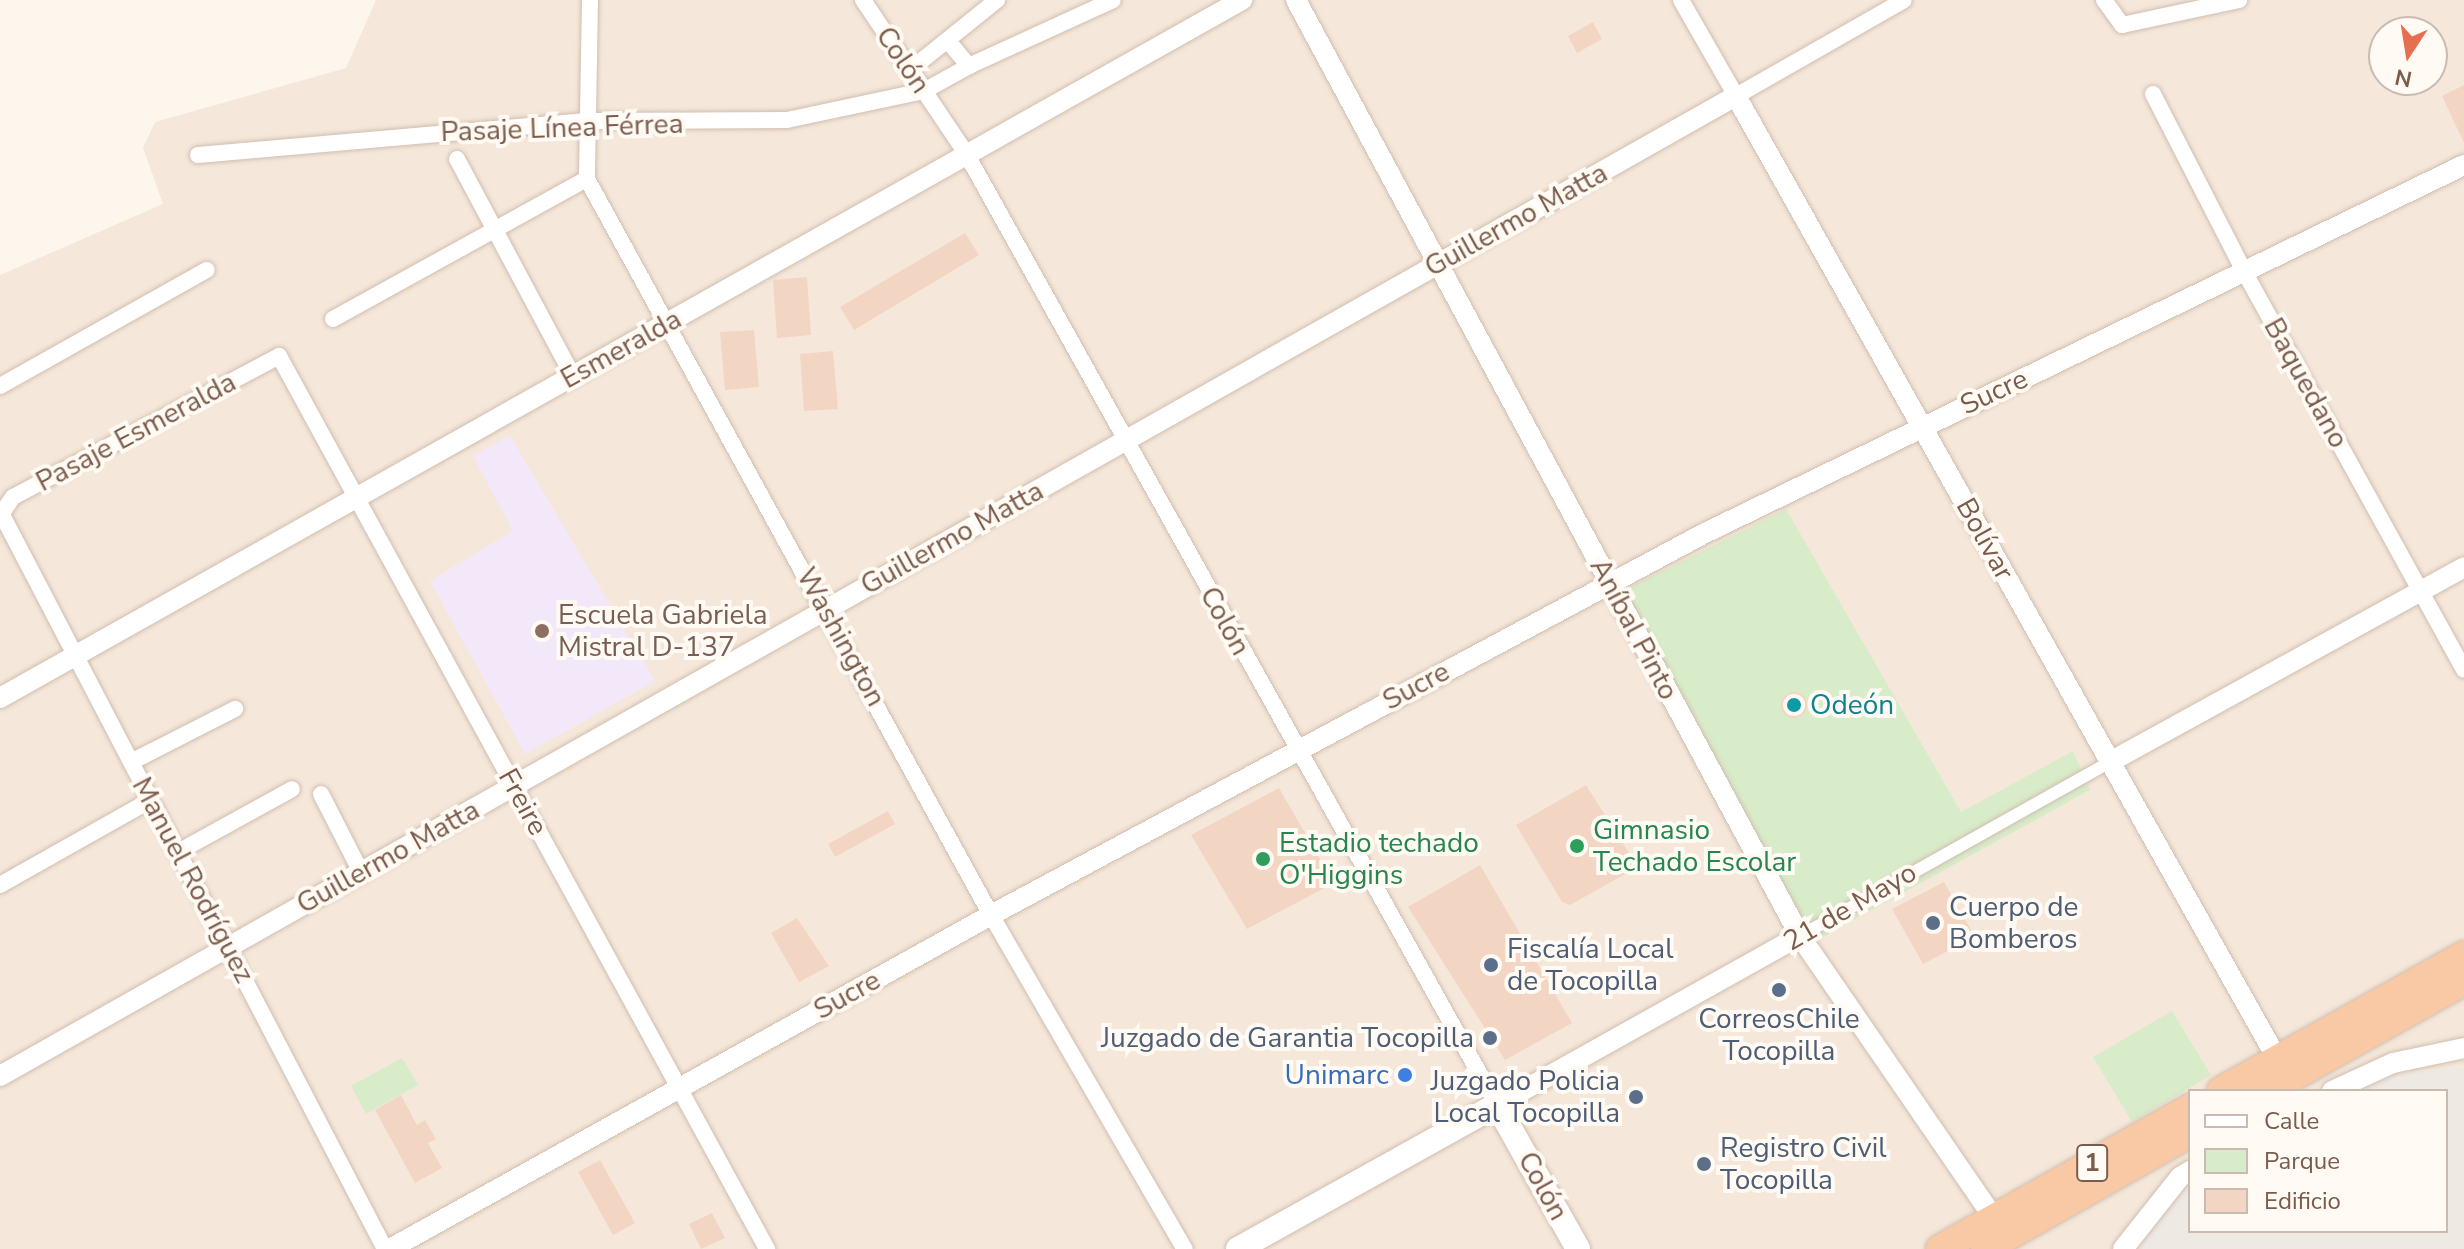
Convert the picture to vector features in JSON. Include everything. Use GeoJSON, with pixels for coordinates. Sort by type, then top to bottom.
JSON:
{"type":"FeatureCollection","features":[{"type":"Feature","properties":{"kind":"highway"},"geometry":{"type":"LineString","coordinates":[[2278,1076],[2464,955]]}},
{"type":"Feature","properties":{"kind":"highway"},"geometry":{"type":"LineString","coordinates":[[2229,1089],[2278,1076],[2464,981]]}},
{"type":"Feature","properties":{"kind":"highway","name":"1"},"geometry":{"type":"LineString","coordinates":[[1995,1235],[2188,1109]]}},
{"type":"Feature","properties":{"kind":"highway","name":"1"},"geometry":{"type":"LineString","coordinates":[[1940,1249],[1995,1235],[2188,1134]]}},
{"type":"Feature","properties":{"kind":"main road","name":"21 de Mayo"},"geometry":{"type":"LineString","coordinates":[[1238,1249],[1497,1105]]}},
{"type":"Feature","properties":{"kind":"main road","name":"Colón"},"geometry":{"type":"LineString","coordinates":[[1497,1105],[1578,1249]]}},
{"type":"Feature","properties":{"kind":"street","name":"Washington"},"geometry":{"type":"LineString","coordinates":[[590,0],[587,179],[826,609],[991,915],[1185,1249]]}},
{"type":"Feature","properties":{"kind":"street","name":"Colón"},"geometry":{"type":"LineString","coordinates":[[863,0],[967,155],[1497,1105]]}},
{"type":"Feature","properties":{"kind":"street"},"geometry":{"type":"LineString","coordinates":[[910,70],[997,0]]}},
{"type":"Feature","properties":{"kind":"street","name":"Pasaje Línea Férrea"},"geometry":{"type":"LineString","coordinates":[[198,155],[587,121],[787,120],[924,91],[969,66],[1113,0]]}},
{"type":"Feature","properties":{"kind":"street","name":"Esmeralda"},"geometry":{"type":"LineString","coordinates":[[0,698],[1242,0]]}},
{"type":"Feature","properties":{"kind":"street","name":"Aníbal Pinto"},"geometry":{"type":"LineString","coordinates":[[1296,0],[1800,936],[1995,1235]]}},
{"type":"Feature","properties":{"kind":"street","name":"Bolívar"},"geometry":{"type":"LineString","coordinates":[[1681,0],[2110,762],[2278,1076]]}},
{"type":"Feature","properties":{"kind":"street","name":"Guillermo Matta"},"geometry":{"type":"LineString","coordinates":[[0,1076],[1904,0]]}},
{"type":"Feature","properties":{"kind":"street"},"geometry":{"type":"LineString","coordinates":[[2104,0],[2122,25],[2239,0]]}},
{"type":"Feature","properties":{"kind":"street"},"geometry":{"type":"LineString","coordinates":[[948,41],[969,66]]}},
{"type":"Feature","properties":{"kind":"street","name":"Baquedano"},"geometry":{"type":"LineString","coordinates":[[2153,94],[2245,273],[2464,670]]}},
{"type":"Feature","properties":{"kind":"street"},"geometry":{"type":"LineString","coordinates":[[457,159],[573,376]]}},
{"type":"Feature","properties":{"kind":"street","name":"Sucre"},"geometry":{"type":"LineString","coordinates":[[388,1249],[991,915],[1610,583],[1922,426],[2464,165]]}},
{"type":"Feature","properties":{"kind":"street"},"geometry":{"type":"LineString","coordinates":[[333,319],[587,179]]}},
{"type":"Feature","properties":{"kind":"street"},"geometry":{"type":"LineString","coordinates":[[0,386],[207,270]]}},
{"type":"Feature","properties":{"kind":"street","name":"Freire"},"geometry":{"type":"LineString","coordinates":[[279,356],[767,1249]]}},
{"type":"Feature","properties":{"kind":"street","name":"Pasaje Esmeralda"},"geometry":{"type":"LineString","coordinates":[[1,514],[13,497],[279,356]]}},
{"type":"Feature","properties":{"kind":"street","name":"Manuel Rodríguez"},"geometry":{"type":"LineString","coordinates":[[1,514],[388,1249]]}},
{"type":"Feature","properties":{"kind":"street","name":"21 de Mayo"},"geometry":{"type":"LineString","coordinates":[[1497,1105],[2464,567]]}},
{"type":"Feature","properties":{"kind":"street"},"geometry":{"type":"LineString","coordinates":[[131,762],[235,709]]}},
{"type":"Feature","properties":{"kind":"street"},"geometry":{"type":"LineString","coordinates":[[178,852],[292,789]]}},
{"type":"Feature","properties":{"kind":"street"},"geometry":{"type":"LineString","coordinates":[[321,794],[361,872]]}},
{"type":"Feature","properties":{"kind":"street"},"geometry":{"type":"LineString","coordinates":[[0,885],[151,800]]}},
{"type":"Feature","properties":{"kind":"street"},"geometry":{"type":"LineString","coordinates":[[2336,1089],[2393,1063],[2464,1048]]}},
{"type":"Feature","properties":{"kind":"street"},"geometry":{"type":"LineString","coordinates":[[2123,1249],[2180,1177],[2188,1172]]}},
{"type":"Feature","properties":{"kind":"shaded area"},"geometry":{"type":"Polygon","coordinates":[[[376,0],[2464,0],[2464,1066],[2396,1074],[2362,1089],[2188,1089],[2188,1185],[2134,1249],[0,1249],[0,275],[163,204],[143,148],[155,122],[346,68],[376,0]]]}},
{"type":"Feature","properties":{"kind":"shaded area","name":"Escuela Gabriela Mistral D-137"},"geometry":{"type":"Polygon","coordinates":[[[510,436],[655,681],[525,754],[430,581],[513,531],[473,456],[510,436]]]}},
{"type":"Feature","properties":{"kind":"shaded area"},"geometry":{"type":"Polygon","coordinates":[[[2464,1066],[2464,1249],[2134,1249],[2188,1185],[2188,1233],[2448,1233],[2448,1089],[2361,1089],[2395,1074],[2464,1066]]]}},
{"type":"Feature","properties":{"kind":"green space"},"geometry":{"type":"Polygon","coordinates":[[[1786,509],[1961,812],[2073,751],[2090,790],[1812,943],[1619,593],[1786,509]]]}},
{"type":"Feature","properties":{"kind":"green space"},"geometry":{"type":"Polygon","coordinates":[[[2172,1011],[2211,1075],[2132,1122],[2093,1057],[2172,1011]]]}},
{"type":"Feature","properties":{"kind":"green space"},"geometry":{"type":"Polygon","coordinates":[[[402,1058],[418,1085],[366,1114],[351,1086],[402,1058]]]}},
{"type":"Feature","properties":{"kind":"building"},"geometry":{"type":"Polygon","coordinates":[[[1593,22],[1602,39],[1577,53],[1568,36],[1593,22]]]}},
{"type":"Feature","properties":{"kind":"building"},"geometry":{"type":"Polygon","coordinates":[[[2464,85],[2464,143],[2442,96],[2448,96],[2448,93],[2464,85]]]}},
{"type":"Feature","properties":{"kind":"building"},"geometry":{"type":"Polygon","coordinates":[[[965,233],[979,255],[854,330],[840,307],[965,233]]]}},
{"type":"Feature","properties":{"kind":"building"},"geometry":{"type":"Polygon","coordinates":[[[807,277],[811,335],[777,338],[773,280],[807,277]]]}},
{"type":"Feature","properties":{"kind":"building"},"geometry":{"type":"Polygon","coordinates":[[[754,330],[759,387],[725,390],[720,332],[754,330]]]}},
{"type":"Feature","properties":{"kind":"building"},"geometry":{"type":"Polygon","coordinates":[[[833,351],[838,409],[804,411],[800,354],[833,351]]]}},
{"type":"Feature","properties":{"kind":"building","name":"Odeón"},"geometry":{"type":"Polygon","coordinates":[[[1794,692],[1803,696],[1807,705],[1803,714],[1794,718],[1785,714],[1781,705],[1785,696],[1794,692]]]}},
{"type":"Feature","properties":{"kind":"building","name":"Gimnasio Techado Escolar"},"geometry":{"type":"Polygon","coordinates":[[[1586,785],[1638,867],[1570,905],[1562,902],[1516,825],[1586,785]]]}},
{"type":"Feature","properties":{"kind":"building","name":"Estadio techado O'Higgins"},"geometry":{"type":"Polygon","coordinates":[[[1279,788],[1334,883],[1247,929],[1191,835],[1279,788]]]}},
{"type":"Feature","properties":{"kind":"building"},"geometry":{"type":"Polygon","coordinates":[[[888,811],[895,824],[835,857],[828,844],[888,811]]]}},
{"type":"Feature","properties":{"kind":"building","name":"Fiscalía Local de Tocopilla"},"geometry":{"type":"Polygon","coordinates":[[[1480,865],[1572,1023],[1505,1060],[1408,907],[1480,865]]]}},
{"type":"Feature","properties":{"kind":"building","name":"Cuerpo de Bomberos"},"geometry":{"type":"Polygon","coordinates":[[[1944,882],[1975,937],[1923,964],[1892,909],[1944,882]]]}},
{"type":"Feature","properties":{"kind":"building"},"geometry":{"type":"Polygon","coordinates":[[[797,918],[829,966],[799,982],[771,933],[797,918]]]}},
{"type":"Feature","properties":{"kind":"building"},"geometry":{"type":"Polygon","coordinates":[[[401,1095],[417,1125],[425,1120],[436,1139],[428,1143],[442,1168],[415,1183],[375,1110],[401,1095]]]}},
{"type":"Feature","properties":{"kind":"building"},"geometry":{"type":"Polygon","coordinates":[[[600,1160],[635,1223],[613,1235],[578,1172],[600,1160]]]}},
{"type":"Feature","properties":{"kind":"building"},"geometry":{"type":"Polygon","coordinates":[[[712,1213],[725,1238],[701,1249],[689,1224],[712,1213]]]}},
{"type":"Feature","properties":{"kind":"place","name":"Escuela Gabriela Mistral D-137"},"geometry":{"type":"Point","coordinates":[542,631]}},
{"type":"Feature","properties":{"kind":"place","name":"Odeón"},"geometry":{"type":"Point","coordinates":[1794,705]}},
{"type":"Feature","properties":{"kind":"place","name":"Gimnasio Techado Escolar"},"geometry":{"type":"Point","coordinates":[1577,846]}},
{"type":"Feature","properties":{"kind":"place","name":"Estadio techado O'Higgins"},"geometry":{"type":"Point","coordinates":[1263,859]}},
{"type":"Feature","properties":{"kind":"place","name":"Cuerpo de Bomberos"},"geometry":{"type":"Point","coordinates":[1933,923]}},
{"type":"Feature","properties":{"kind":"place","name":"Fiscalía Local de Tocopilla"},"geometry":{"type":"Point","coordinates":[1491,965]}},
{"type":"Feature","properties":{"kind":"place","name":"CorreosChile Tocopilla"},"geometry":{"type":"Point","coordinates":[1779,990]}},
{"type":"Feature","properties":{"kind":"place","name":"Juzgado de Garantia Tocopilla"},"geometry":{"type":"Point","coordinates":[1490,1038]}},
{"type":"Feature","properties":{"kind":"place","name":"Unimarc"},"geometry":{"type":"Point","coordinates":[1405,1075]}},
{"type":"Feature","properties":{"kind":"place","name":"Juzgado Policia Local Tocopilla"},"geometry":{"type":"Point","coordinates":[1636,1097]}},
{"type":"Feature","properties":{"kind":"place","name":"Registro Civil Tocopilla"},"geometry":{"type":"Point","coordinates":[1704,1164]}}]}
